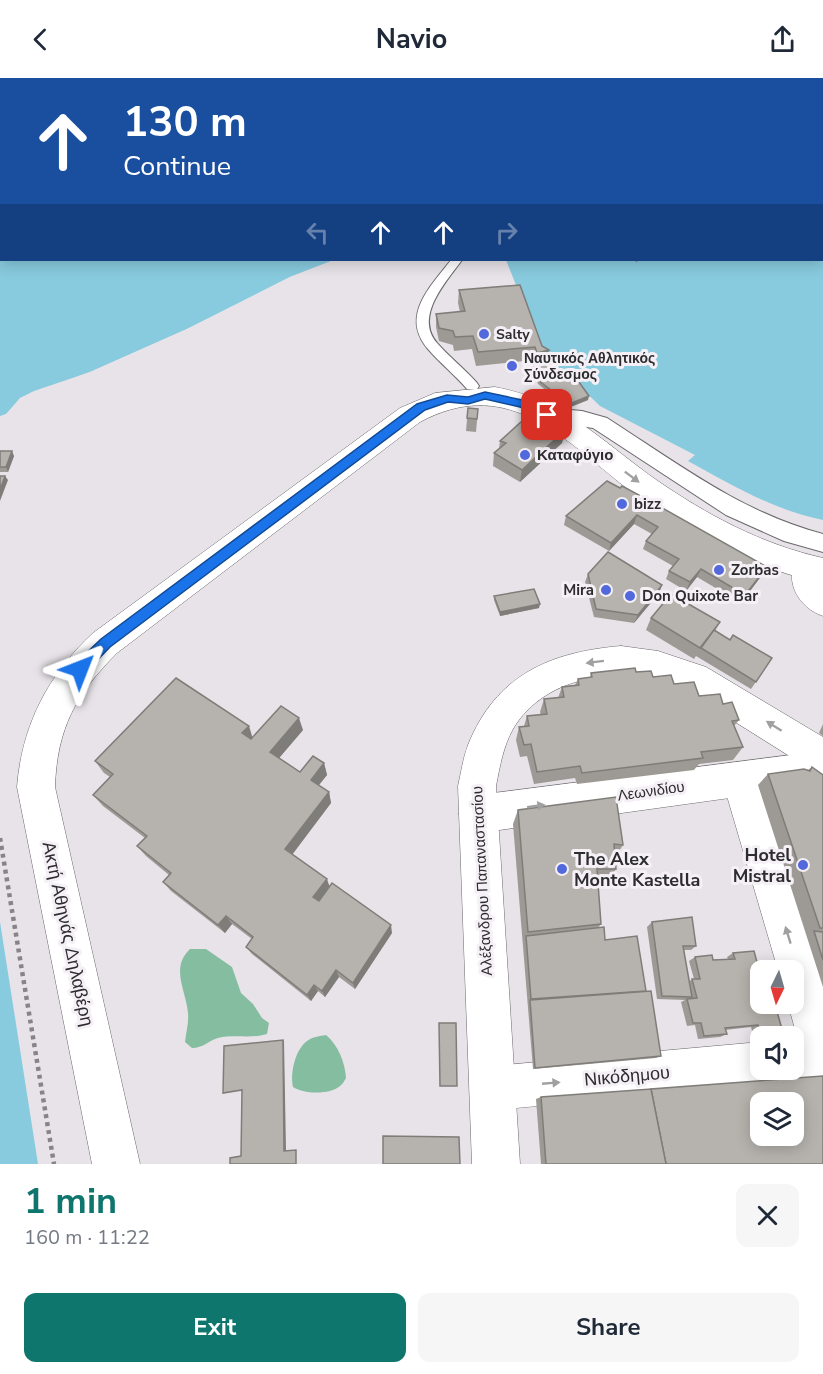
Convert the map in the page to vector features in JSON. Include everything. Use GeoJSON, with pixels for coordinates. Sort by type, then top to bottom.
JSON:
{"type":"FeatureCollection","features":[{"type":"Feature","properties":{"kind":"street"},"geometry":{"type":"LineString","coordinates":[[462,391],[507,399],[547,415],[694,519],[746,546],[818,560],[809,590],[823,603]]}},
{"type":"Feature","properties":{"kind":"street","name":"Ακτή Αθηνάς Δηλαβέρη"},"geometry":{"type":"LineString","coordinates":[[116,1164],[36,787],[39,748],[55,706],[80,669],[105,643],[421,407],[462,391]]}},
{"type":"Feature","properties":{"kind":"street","name":"Αλέξανδρου Παπαναστασίου"},"geometry":{"type":"LineString","coordinates":[[496,1164],[477,786],[482,756],[493,729],[503,713],[523,692],[538,681],[564,669],[592,662],[643,662],[684,673],[720,692],[823,757]]}},
{"type":"Feature","properties":{"kind":"street","name":"Λεωνιδίου"},"geometry":{"type":"LineString","coordinates":[[478,813],[823,768]]}},
{"type":"Feature","properties":{"kind":"street"},"geometry":{"type":"LineString","coordinates":[[740,779],[823,1051]]}},
{"type":"Feature","properties":{"kind":"street"},"geometry":{"type":"LineString","coordinates":[[804,1061],[823,1059]]}},
{"type":"Feature","properties":{"kind":"street","name":"Νικόδημου"},"geometry":{"type":"LineString","coordinates":[[493,1088],[750,1065]]}},
{"type":"Feature","properties":{"kind":"lane"},"geometry":{"type":"LineString","coordinates":[[455,261],[426,305],[420,322],[426,339],[462,391]]}},
{"type":"Feature","properties":{"kind":"path"},"geometry":{"type":"LineString","coordinates":[[0,838],[54,1164]]}},
{"type":"Feature","properties":{"kind":"green space"},"geometry":{"type":"Polygon","coordinates":[[[190,949],[206,949],[232,967],[241,993],[269,1023],[267,1034],[218,1038],[196,1048],[192,1048],[185,1042],[188,1013],[180,972],[184,956],[190,949]]]}},
{"type":"Feature","properties":{"kind":"green space"},"geometry":{"type":"Polygon","coordinates":[[[326,1035],[337,1049],[346,1078],[341,1085],[330,1091],[303,1091],[293,1087],[293,1069],[299,1050],[309,1040],[326,1035]]]}},
{"type":"Feature","properties":{"kind":"water"},"geometry":{"type":"Polygon","coordinates":[[[0,261],[331,261],[290,277],[187,329],[90,372],[34,391],[20,398],[10,412],[0,417],[0,261]]]}},
{"type":"Feature","properties":{"kind":"water"},"geometry":{"type":"Polygon","coordinates":[[[506,261],[823,261],[823,520],[770,503],[688,461],[695,455],[600,406],[573,380],[567,379],[545,358],[506,261]]]}},
{"type":"Feature","properties":{"kind":"water"},"geometry":{"type":"Polygon","coordinates":[[[0,922],[38,1164],[0,1164],[0,922]]]}},
{"type":"Feature","properties":{"kind":"pier"},"geometry":{"type":"Polygon","coordinates":[[[335,261],[188,332],[91,375],[22,400],[11,414],[0,420],[0,416],[6,414],[20,398],[90,372],[187,329],[290,277],[335,261]]]}},
{"type":"Feature","properties":{"kind":"building","name":"Salty"},"geometry":{"type":"Polygon","coordinates":[[[520,285],[542,346],[549,350],[537,353],[535,347],[478,352],[473,336],[455,337],[453,331],[439,328],[436,314],[465,311],[459,290],[520,285]]]}},
{"type":"Feature","properties":{"kind":"building"},"geometry":{"type":"Polygon","coordinates":[[[552,364],[562,377],[573,376],[577,380],[575,382],[579,382],[589,396],[569,404],[538,380],[533,365],[552,364]]]}},
{"type":"Feature","properties":{"kind":"building"},"geometry":{"type":"Polygon","coordinates":[[[468,408],[478,409],[477,419],[467,418],[468,408]]]}},
{"type":"Feature","properties":{"kind":"building","name":"Καταφύγιο"},"geometry":{"type":"Polygon","coordinates":[[[532,412],[565,430],[522,470],[494,453],[506,443],[500,441],[532,412]]]}},
{"type":"Feature","properties":{"kind":"building"},"geometry":{"type":"Polygon","coordinates":[[[0,451],[12,451],[6,467],[0,467],[0,451]]]}},
{"type":"Feature","properties":{"kind":"building"},"geometry":{"type":"Polygon","coordinates":[[[0,476],[5,476],[0,490],[0,476]]]}},
{"type":"Feature","properties":{"kind":"building"},"geometry":{"type":"Polygon","coordinates":[[[607,481],[639,495],[636,497],[648,504],[650,501],[767,567],[745,595],[701,569],[690,582],[669,571],[679,559],[646,541],[658,527],[637,515],[611,543],[566,516],[607,481]]]}},
{"type":"Feature","properties":{"kind":"building"},"geometry":{"type":"Polygon","coordinates":[[[608,552],[662,585],[638,615],[596,609],[588,574],[608,552]]]}},
{"type":"Feature","properties":{"kind":"building"},"geometry":{"type":"Polygon","coordinates":[[[534,589],[540,604],[500,612],[494,596],[534,589]]]}},
{"type":"Feature","properties":{"kind":"building"},"geometry":{"type":"Polygon","coordinates":[[[671,594],[720,622],[700,648],[651,618],[671,594]]]}},
{"type":"Feature","properties":{"kind":"building"},"geometry":{"type":"Polygon","coordinates":[[[714,630],[730,640],[733,635],[772,658],[756,682],[701,648],[714,630]]]}},
{"type":"Feature","properties":{"kind":"building"},"geometry":{"type":"Polygon","coordinates":[[[635,668],[636,672],[651,671],[653,677],[671,675],[674,684],[694,682],[699,696],[720,694],[723,704],[732,702],[739,720],[732,721],[743,747],[701,752],[703,758],[582,773],[580,766],[537,772],[531,744],[524,745],[519,727],[529,726],[527,716],[547,714],[544,699],[564,697],[562,687],[579,685],[578,679],[592,677],[591,673],[635,668]]]}},
{"type":"Feature","properties":{"kind":"building"},"geometry":{"type":"Polygon","coordinates":[[[176,678],[249,726],[242,733],[251,739],[281,706],[299,718],[270,752],[300,772],[313,756],[324,763],[311,780],[329,792],[285,849],[327,879],[313,897],[319,901],[332,883],[391,925],[353,983],[336,970],[322,991],[314,985],[307,995],[246,947],[253,937],[226,916],[218,925],[163,882],[171,873],[137,846],[147,836],[93,795],[113,774],[95,761],[176,678]]]}},
{"type":"Feature","properties":{"kind":"building","name":"Hotel Mistral"},"geometry":{"type":"Polygon","coordinates":[[[812,767],[823,775],[823,928],[820,928],[768,774],[804,769],[810,771],[812,767]]]}},
{"type":"Feature","properties":{"kind":"building","name":"The Alex Monte Kastella"},"geometry":{"type":"Polygon","coordinates":[[[616,797],[623,845],[614,844],[616,869],[597,869],[601,924],[528,932],[518,810],[616,797]]]}},
{"type":"Feature","properties":{"kind":"building"},"geometry":{"type":"Polygon","coordinates":[[[692,917],[696,946],[683,946],[692,997],[662,996],[652,922],[692,917]]]}},
{"type":"Feature","properties":{"kind":"building"},"geometry":{"type":"Polygon","coordinates":[[[604,927],[605,940],[637,936],[646,991],[531,999],[526,936],[604,927]]]}},
{"type":"Feature","properties":{"kind":"building"},"geometry":{"type":"Polygon","coordinates":[[[814,931],[823,932],[823,960],[814,931]]]}},
{"type":"Feature","properties":{"kind":"building"},"geometry":{"type":"Polygon","coordinates":[[[754,951],[756,960],[750,960],[750,1014],[778,1014],[781,1026],[758,1025],[725,1028],[727,1034],[704,1036],[701,1023],[693,1023],[687,999],[697,998],[692,979],[700,979],[695,957],[712,955],[713,960],[735,959],[733,953],[754,951]]]}},
{"type":"Feature","properties":{"kind":"building"},"geometry":{"type":"Polygon","coordinates":[[[651,991],[661,1056],[535,1068],[530,1000],[651,991]]]}},
{"type":"Feature","properties":{"kind":"building"},"geometry":{"type":"Polygon","coordinates":[[[439,1023],[456,1023],[457,1086],[440,1086],[439,1023]]]}},
{"type":"Feature","properties":{"kind":"building"},"geometry":{"type":"Polygon","coordinates":[[[283,1040],[284,1151],[296,1150],[296,1164],[230,1164],[230,1158],[241,1156],[242,1090],[223,1093],[224,1046],[283,1040]]]}},
{"type":"Feature","properties":{"kind":"building"},"geometry":{"type":"Polygon","coordinates":[[[823,1076],[823,1164],[666,1164],[651,1089],[770,1080],[804,1080],[804,1077],[823,1076]]]}},
{"type":"Feature","properties":{"kind":"building"},"geometry":{"type":"Polygon","coordinates":[[[651,1089],[666,1164],[546,1164],[541,1097],[651,1089]]]}},
{"type":"Feature","properties":{"kind":"building"},"geometry":{"type":"Polygon","coordinates":[[[383,1136],[459,1137],[460,1164],[383,1164],[383,1136]]]}},
{"type":"Feature","properties":{"kind":"place","name":"Salty"},"geometry":{"type":"Point","coordinates":[484,334]}},
{"type":"Feature","properties":{"kind":"place","name":"Ναυτικός Αθλητικός Σύνδεσμος"},"geometry":{"type":"Point","coordinates":[512,366]}},
{"type":"Feature","properties":{"kind":"place","name":"Καταφύγιο"},"geometry":{"type":"Point","coordinates":[525,455]}},
{"type":"Feature","properties":{"kind":"place","name":"bizz"},"geometry":{"type":"Point","coordinates":[622,504]}},
{"type":"Feature","properties":{"kind":"place","name":"Zorbas"},"geometry":{"type":"Point","coordinates":[719,570]}},
{"type":"Feature","properties":{"kind":"place","name":"Mira"},"geometry":{"type":"Point","coordinates":[606,590]}},
{"type":"Feature","properties":{"kind":"place","name":"Don Quixote Bar"},"geometry":{"type":"Point","coordinates":[630,596]}},
{"type":"Feature","properties":{"kind":"place","name":"Hotel Mistral"},"geometry":{"type":"Point","coordinates":[803,865]}},
{"type":"Feature","properties":{"kind":"place","name":"The Alex Monte Kastella"},"geometry":{"type":"Point","coordinates":[562,869]}},
{"type":"Feature","properties":{"kind":"route"},"geometry":{"type":"LineString","coordinates":[[80,669],[105,643],[421,407],[450,398],[468,401],[485,396],[507,399],[547,415]]}}]}
